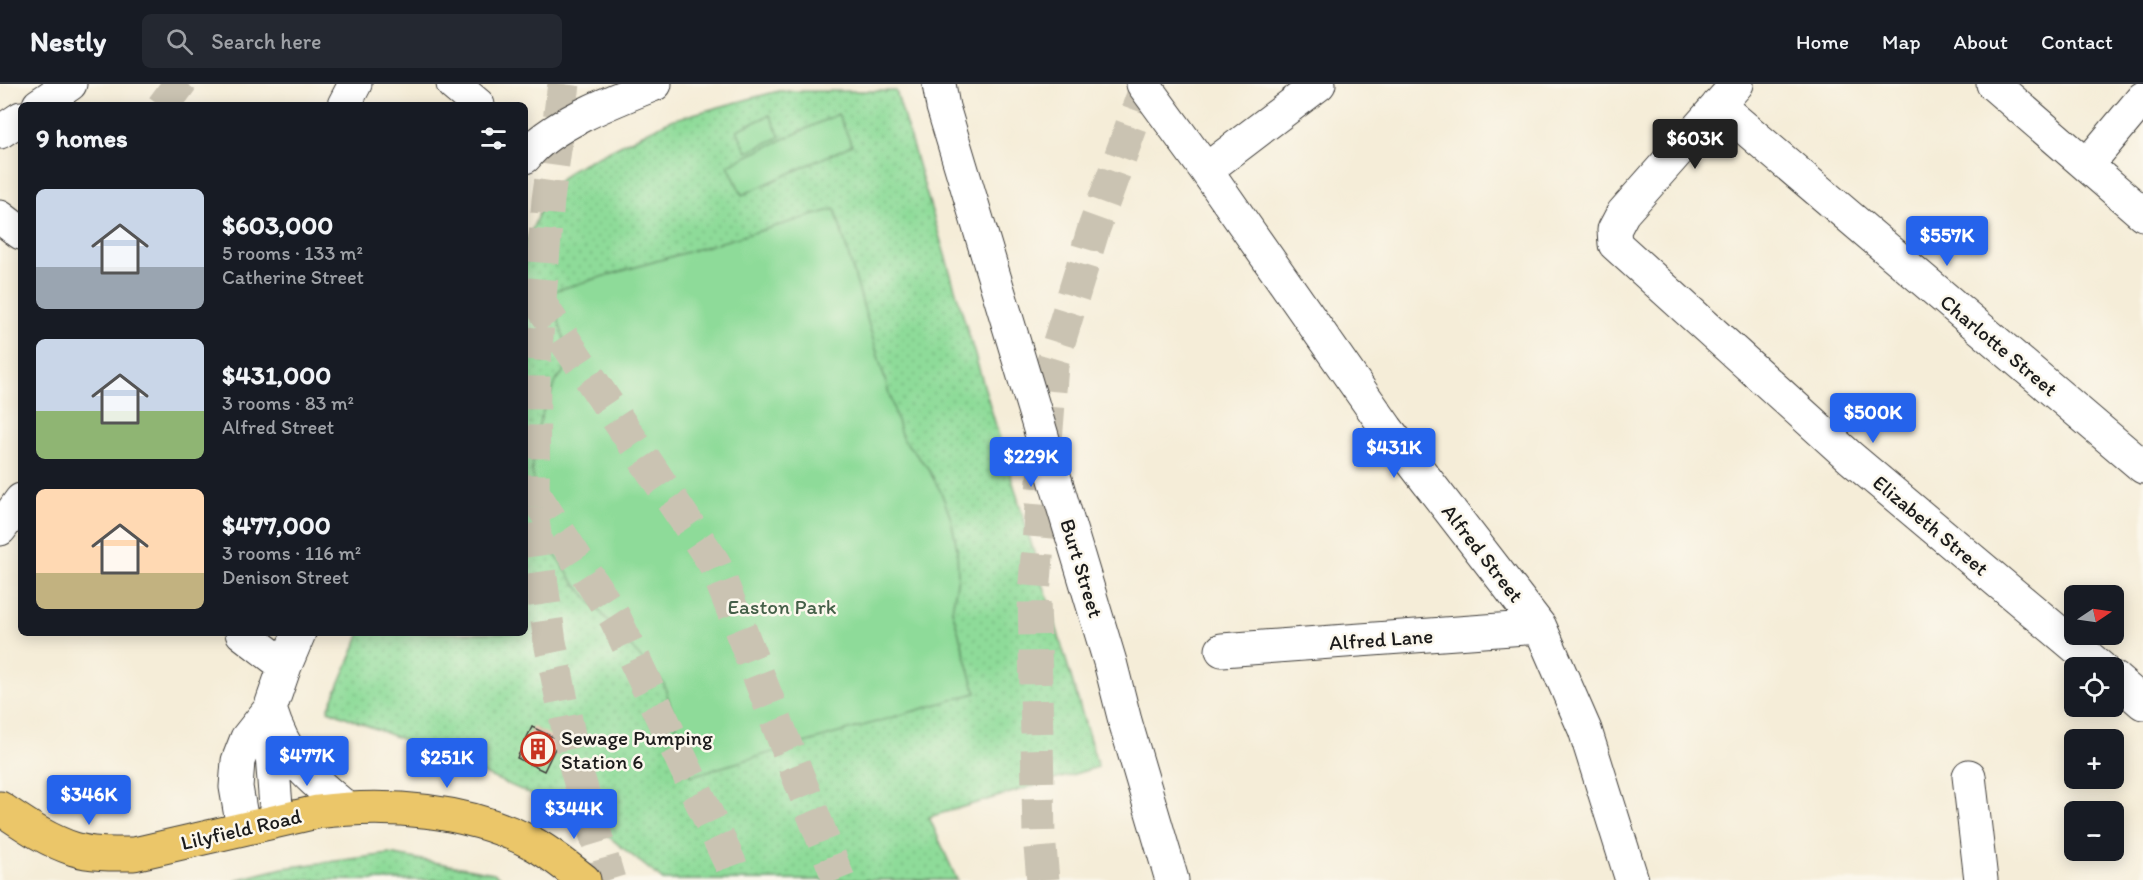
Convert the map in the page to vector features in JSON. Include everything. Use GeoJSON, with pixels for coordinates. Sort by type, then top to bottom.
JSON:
{"type":"FeatureCollection","features":[{"type":"Feature","properties":{"kind":"main road","name":"Lilyfield Road"},"geometry":{"type":"LineString","coordinates":[[0,808],[36,833],[75,849],[110,854],[135,854],[278,820],[346,808],[438,813],[487,824],[533,843],[584,880]]}},
{"type":"Feature","properties":{"kind":"street"},"geometry":{"type":"LineString","coordinates":[[43,102],[70,84]]}},
{"type":"Feature","properties":{"kind":"street"},"geometry":{"type":"LineString","coordinates":[[346,102],[355,84]]}},
{"type":"Feature","properties":{"kind":"street"},"geometry":{"type":"LineString","coordinates":[[453,84],[474,102]]}},
{"type":"Feature","properties":{"kind":"street"},"geometry":{"type":"LineString","coordinates":[[528,149],[562,126],[655,84]]}},
{"type":"Feature","properties":{"kind":"street","name":"Burt Street"},"geometry":{"type":"LineString","coordinates":[[939,84],[943,107],[1110,662],[1172,880]]}},
{"type":"Feature","properties":{"kind":"street","name":"Alfred Street"},"geometry":{"type":"LineString","coordinates":[[1143,84],[1387,429],[1540,627],[1585,730],[1632,880]]}},
{"type":"Feature","properties":{"kind":"street"},"geometry":{"type":"LineString","coordinates":[[1206,170],[1319,84]]}},
{"type":"Feature","properties":{"kind":"street"},"geometry":{"type":"LineString","coordinates":[[1993,84],[2143,214]]}},
{"type":"Feature","properties":{"kind":"street","name":"Elizabeth Street"},"geometry":{"type":"LineString","coordinates":[[1728,95],[1623,213],[1614,230],[1616,244],[1851,458],[2088,657]]}},
{"type":"Feature","properties":{"kind":"street","name":"Charlotte Street"},"geometry":{"type":"LineString","coordinates":[[1728,95],[2143,467]]}},
{"type":"Feature","properties":{"kind":"street"},"geometry":{"type":"LineString","coordinates":[[2087,165],[2143,98]]}},
{"type":"Feature","properties":{"kind":"street"},"geometry":{"type":"LineString","coordinates":[[0,132],[18,120]]}},
{"type":"Feature","properties":{"kind":"street"},"geometry":{"type":"LineString","coordinates":[[0,217],[18,231]]}},
{"type":"Feature","properties":{"kind":"street"},"geometry":{"type":"LineString","coordinates":[[0,529],[18,504]]}},
{"type":"Feature","properties":{"kind":"street","name":"Alfred Lane"},"geometry":{"type":"LineString","coordinates":[[1222,650],[1540,627]]}},
{"type":"Feature","properties":{"kind":"street"},"geometry":{"type":"LineString","coordinates":[[246,636],[285,666]]}},
{"type":"Feature","properties":{"kind":"street"},"geometry":{"type":"LineString","coordinates":[[278,820],[272,755],[274,720],[285,666],[298,636]]}},
{"type":"Feature","properties":{"kind":"street"},"geometry":{"type":"LineString","coordinates":[[274,720],[289,755],[313,780],[346,808]]}},
{"type":"Feature","properties":{"kind":"street"},"geometry":{"type":"LineString","coordinates":[[243,828],[236,787],[238,760],[247,738],[274,720]]}},
{"type":"Feature","properties":{"kind":"street"},"geometry":{"type":"LineString","coordinates":[[1969,776],[1981,880]]}},
{"type":"Feature","properties":{"kind":"green space","name":"Easton Park"},"geometry":{"type":"Polygon","coordinates":[[[778,91],[896,91],[1098,767],[929,817],[957,880],[663,880],[585,818],[439,754],[328,710],[360,636],[528,636],[528,238],[549,190],[572,169],[671,120],[778,91]]]}},
{"type":"Feature","properties":{"kind":"green space"},"geometry":{"type":"Polygon","coordinates":[[[838,114],[852,145],[742,195],[728,165],[838,114]]]}},
{"type":"Feature","properties":{"kind":"green space"},"geometry":{"type":"Polygon","coordinates":[[[770,115],[780,137],[747,152],[737,130],[770,115]]]}},
{"type":"Feature","properties":{"kind":"green space"},"geometry":{"type":"Polygon","coordinates":[[[835,209],[902,438],[927,467],[941,492],[951,519],[957,548],[958,577],[952,610],[976,693],[691,776],[664,684],[572,580],[543,530],[535,499],[532,469],[535,438],[544,408],[557,380],[571,362],[550,292],[835,209]]]}},
{"type":"Feature","properties":{"kind":"green space"},"geometry":{"type":"Polygon","coordinates":[[[389,854],[494,873],[503,880],[235,880],[283,868],[389,854]]]}},
{"type":"Feature","properties":{"kind":"building","name":"Sewage Pumping Station 6"},"geometry":{"type":"Polygon","coordinates":[[[532,727],[559,740],[544,771],[517,758],[532,727]]]}},
{"type":"Feature","properties":{"kind":"tunnel"},"geometry":{"type":"LineString","coordinates":[[159,84],[184,102]]}},
{"type":"Feature","properties":{"kind":"tunnel"},"geometry":{"type":"LineString","coordinates":[[564,84],[548,200],[534,374],[533,520],[550,642],[576,769],[609,880]]}},
{"type":"Feature","properties":{"kind":"tunnel"},"geometry":{"type":"LineString","coordinates":[[1043,880],[1039,836],[1034,595],[1052,365],[1094,228],[1147,84]]}},
{"type":"Feature","properties":{"kind":"tunnel"},"geometry":{"type":"LineString","coordinates":[[535,296],[714,563],[839,880]]}},
{"type":"Feature","properties":{"kind":"tunnel"},"geometry":{"type":"LineString","coordinates":[[533,492],[615,618],[736,880]]}},
{"type":"Feature","properties":{"kind":"place","name":"Sewage Pumping Station 6"},"geometry":{"type":"Point","coordinates":[538,749]}}]}
